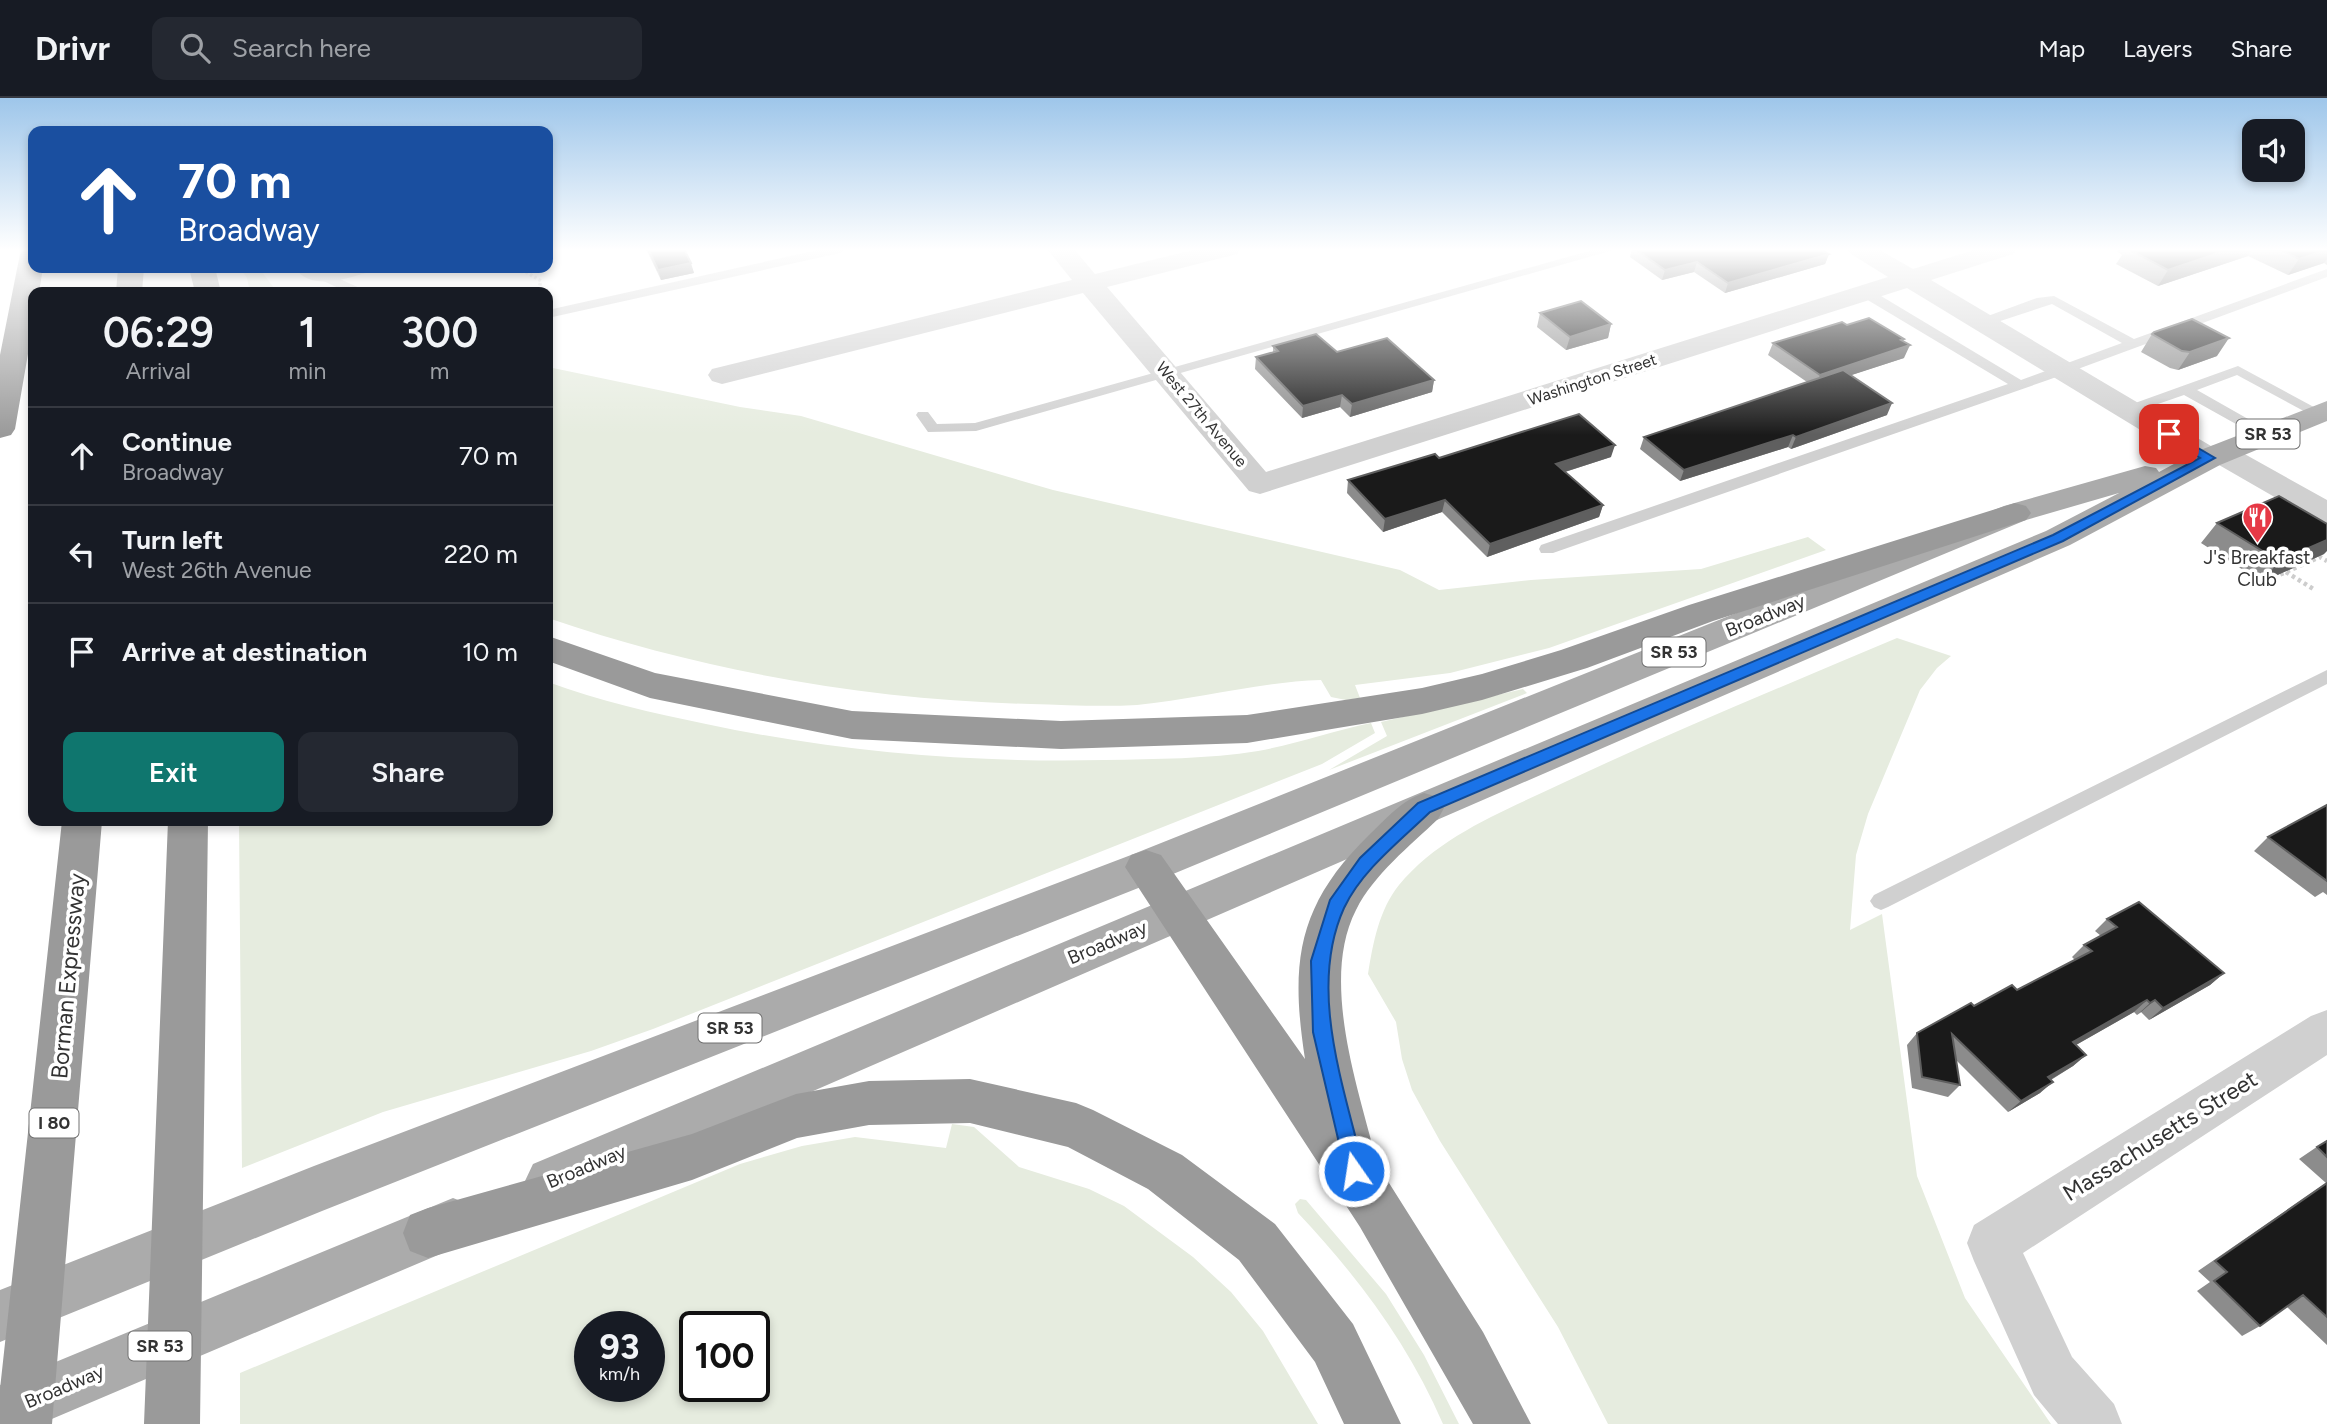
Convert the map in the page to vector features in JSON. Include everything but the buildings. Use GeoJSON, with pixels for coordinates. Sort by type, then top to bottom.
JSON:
{"type":"FeatureCollection","features":[{"type":"Feature","properties":{"kind":"highway"},"geometry":{"type":"LineString","coordinates":[[0,429],[22,311]]}},
{"type":"Feature","properties":{"kind":"highway"},"geometry":{"type":"LineString","coordinates":[[553,650],[650,685],[852,725],[1062,735],[1247,729],[1422,701],[1482,687],[1574,659],[1701,613],[2015,513]]}},
{"type":"Feature","properties":{"kind":"highway"},"geometry":{"type":"LineString","coordinates":[[1354,1171],[1323,1032],[1320,961],[1336,905],[1366,863],[1424,808]]}},
{"type":"Feature","properties":{"kind":"highway","name":"Borman Expressway"},"geometry":{"type":"LineString","coordinates":[[24,1424],[82,826]]}},
{"type":"Feature","properties":{"kind":"highway"},"geometry":{"type":"LineString","coordinates":[[172,1424],[188,826]]}},
{"type":"Feature","properties":{"kind":"highway"},"geometry":{"type":"LineString","coordinates":[[1146,867],[1354,1171],[1455,1332],[1503,1424]]}},
{"type":"Feature","properties":{"kind":"highway"},"geometry":{"type":"LineString","coordinates":[[428,1234],[692,1157],[796,1116],[869,1102],[970,1101],[1076,1126],[1165,1172],[1257,1242],[1334,1343],[1373,1424]]}},
{"type":"Feature","properties":{"kind":"main road","name":"Broadway"},"geometry":{"type":"LineString","coordinates":[[0,1413],[428,1234],[2058,538],[2215,456],[2323,411]]}},
{"type":"Feature","properties":{"kind":"main road","name":"Broadway"},"geometry":{"type":"LineString","coordinates":[[0,1316],[314,1189],[1146,867],[2015,513],[2215,456]]}},
{"type":"Feature","properties":{"kind":"street"},"geometry":{"type":"LineString","coordinates":[[722,375],[981,311]]}},
{"type":"Feature","properties":{"kind":"street","name":"West 27th Avenue"},"geometry":{"type":"LineString","coordinates":[[1113,311],[1260,484]]}},
{"type":"Feature","properties":{"kind":"street","name":"Washington Street"},"geometry":{"type":"LineString","coordinates":[[1260,484],[1809,311]]}},
{"type":"Feature","properties":{"kind":"street"},"geometry":{"type":"LineString","coordinates":[[1962,311],[2129,410],[2327,514]]}},
{"type":"Feature","properties":{"kind":"street","name":"Massachusetts Street"},"geometry":{"type":"LineString","coordinates":[[2094,1424],[2053,1376],[1992,1243],[2327,1030]]}},
{"type":"Feature","properties":{"kind":"lane"},"geometry":{"type":"LineString","coordinates":[[923,415],[933,429],[976,427],[1392,311]]}},
{"type":"Feature","properties":{"kind":"lane"},"geometry":{"type":"LineString","coordinates":[[1896,311],[2019,385]]}},
{"type":"Feature","properties":{"kind":"lane"},"geometry":{"type":"LineString","coordinates":[[1982,323],[2015,311]]}},
{"type":"Feature","properties":{"kind":"lane"},"geometry":{"type":"LineString","coordinates":[[2074,311],[2133,344]]}},
{"type":"Feature","properties":{"kind":"lane"},"geometry":{"type":"LineString","coordinates":[[1547,549],[2062,370],[2223,311]]}},
{"type":"Feature","properties":{"kind":"lane"},"geometry":{"type":"LineString","coordinates":[[2129,410],[2238,370],[2323,411]]}},
{"type":"Feature","properties":{"kind":"lane"},"geometry":{"type":"LineString","coordinates":[[2185,389],[2266,435]]}},
{"type":"Feature","properties":{"kind":"lane"},"geometry":{"type":"LineString","coordinates":[[1881,901],[2327,676]]}},
{"type":"Feature","properties":{"kind":"path"},"geometry":{"type":"LineString","coordinates":[[2261,583],[2320,557],[2327,561]]}},
{"type":"Feature","properties":{"kind":"path"},"geometry":{"type":"LineString","coordinates":[[2286,572],[2315,590]]}},
{"type":"Feature","properties":{"kind":"shaded area"},"geometry":{"type":"Polygon","coordinates":[[[553,368],[740,407],[801,416],[1053,490],[1400,570],[1439,590],[1531,580],[1701,569],[1808,537],[1826,550],[1549,648],[1450,673],[1355,685],[1360,698],[1346,700],[1331,697],[1321,680],[1275,684],[1137,705],[1071,705],[908,696],[786,679],[607,637],[553,620],[553,368]]]}},
{"type":"Feature","properties":{"kind":"shaded area"},"geometry":{"type":"Polygon","coordinates":[[[1897,638],[1951,656],[1937,668],[1920,690],[1868,814],[1856,855],[1850,930],[1882,914],[1917,1176],[1965,1298],[2051,1424],[1608,1424],[1558,1327],[1440,1141],[1412,1090],[1402,1059],[1396,1022],[1368,974],[1386,905],[1399,885],[1434,851],[1476,825],[1730,708],[1897,638]]]}},
{"type":"Feature","properties":{"kind":"shaded area"},"geometry":{"type":"Polygon","coordinates":[[[553,684],[626,706],[686,720],[805,742],[904,754],[1004,760],[1201,757],[1258,751],[1371,723],[1375,733],[1322,764],[653,1029],[591,1051],[383,1112],[242,1168],[239,826],[553,826],[553,684]]]}},
{"type":"Feature","properties":{"kind":"shaded area"},"geometry":{"type":"Polygon","coordinates":[[[1523,689],[1527,693],[1329,770],[1387,736],[1381,722],[1523,689]]]}},
{"type":"Feature","properties":{"kind":"shaded area"},"geometry":{"type":"Polygon","coordinates":[[[952,1124],[974,1127],[1019,1167],[1089,1189],[1124,1206],[1193,1257],[1231,1292],[1263,1331],[1318,1424],[240,1424],[240,1373],[740,1164],[802,1146],[855,1137],[946,1148],[952,1124]]]}},
{"type":"Feature","properties":{"kind":"shaded area"},"geometry":{"type":"Polygon","coordinates":[[[1300,1199],[1306,1200],[1386,1294],[1424,1355],[1459,1424],[1443,1424],[1414,1366],[1380,1312],[1298,1213],[1295,1204],[1300,1199]]]}},
{"type":"Feature","properties":{"kind":"place","name":"J's Breakfast Club"},"geometry":{"type":"Point","coordinates":[2257,545]}},
{"type":"Feature","properties":{"kind":"route"},"geometry":{"type":"LineString","coordinates":[[1354,1171],[1323,1032],[1320,961],[1336,905],[1366,863],[1424,808],[2058,538],[2209,458],[2169,434]]}}]}
